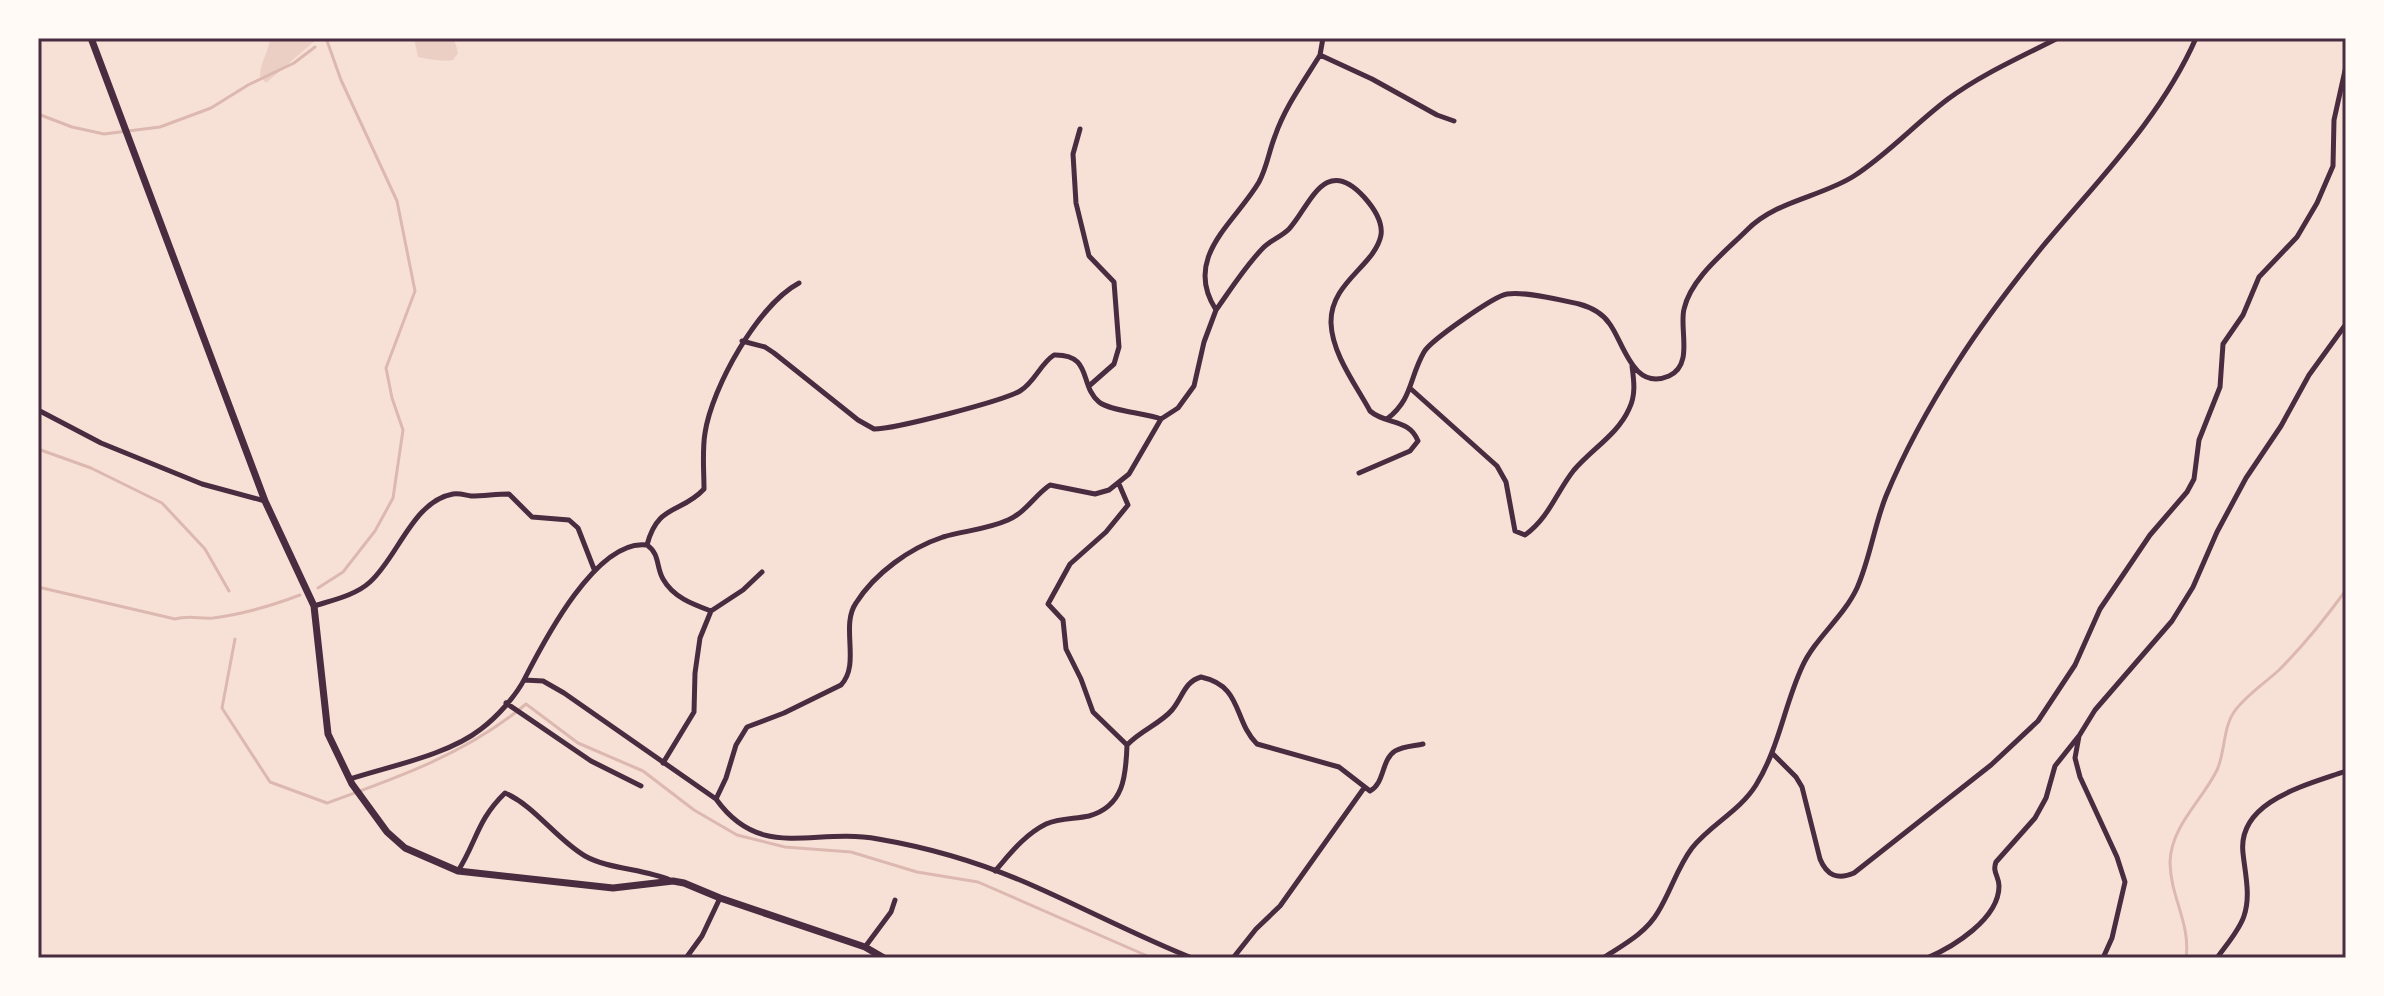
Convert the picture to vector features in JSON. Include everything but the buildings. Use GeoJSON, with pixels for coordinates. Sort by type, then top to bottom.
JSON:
{"type":"FeatureCollection","features":[{"type":"Feature","properties":{"kind":"main road"},"geometry":{"type":"LineString","coordinates":[[91,38],[265,501],[314,606],[328,734],[351,782],[387,832],[405,848],[458,871],[613,888],[673,881],[698,887],[720,898],[865,947],[884,958]]}},
{"type":"Feature","properties":{"kind":"street"},"geometry":{"type":"LineString","coordinates":[[1216,310],[1204,281],[1212,248],[1224,226],[1258,183],[1284,115],[1320,55],[1323,38]]}},
{"type":"Feature","properties":{"kind":"street"},"geometry":{"type":"LineString","coordinates":[[1387,419],[1405,402],[1428,346],[1493,300],[1508,294],[1581,305],[1594,310],[1608,320],[1617,334],[1623,354],[1632,365],[1656,379],[1669,377],[1683,360],[1681,325],[1688,296],[1696,283],[1750,226],[1776,210],[1853,177],[1951,97],[1993,70],[2058,38]]}},
{"type":"Feature","properties":{"kind":"street"},"geometry":{"type":"LineString","coordinates":[[1603,958],[1644,930],[1693,847],[1712,827],[1740,807],[1755,786],[1773,754],[1801,669],[1814,645],[1856,589],[1886,496],[1925,415],[1980,328],[2042,247],[2131,145],[2185,63],[2196,38]]}},
{"type":"Feature","properties":{"kind":"street"},"geometry":{"type":"LineString","coordinates":[[1320,55],[1454,121]]}},
{"type":"Feature","properties":{"kind":"street"},"geometry":{"type":"LineString","coordinates":[[1773,754],[1800,782],[1824,870],[1833,876],[1844,877],[1854,873],[1991,765],[2038,721],[2075,665],[2100,609],[2150,535],[2187,492],[2194,479],[2199,440],[2220,387],[2223,344],[2243,315],[2259,277],[2294,243],[2317,203],[2333,166],[2334,120],[2346,66]]}},
{"type":"Feature","properties":{"kind":"street"},"geometry":{"type":"LineString","coordinates":[[1080,129],[1073,154],[1076,203],[1089,256],[1114,282],[1119,347],[1114,364],[1089,386]]}},
{"type":"Feature","properties":{"kind":"street"},"geometry":{"type":"LineString","coordinates":[[716,799],[736,745],[747,727],[784,713],[846,680],[854,605],[893,563],[933,541],[1011,519],[1050,485],[1095,494],[1119,484],[1136,464],[1161,419],[1178,408],[1194,386],[1204,342],[1216,310],[1263,248],[1294,224],[1315,190],[1335,182],[1357,191],[1380,220],[1382,231],[1373,251],[1342,287],[1331,312],[1336,347],[1370,411],[1378,418],[1397,420],[1418,437],[1417,444],[1410,451],[1359,473]]}},
{"type":"Feature","properties":{"kind":"street"},"geometry":{"type":"LineString","coordinates":[[647,545],[653,528],[664,513],[698,496],[704,489],[705,432],[742,341],[773,303],[799,283]]}},
{"type":"Feature","properties":{"kind":"street"},"geometry":{"type":"LineString","coordinates":[[1927,958],[1967,936],[1989,912],[1999,888],[1994,868],[1996,862],[2035,818],[2046,798],[2055,766],[2095,710],[2172,621],[2193,587],[2217,532],[2246,478],[2281,426],[2309,375],[2346,324]]}},
{"type":"Feature","properties":{"kind":"street"},"geometry":{"type":"LineString","coordinates":[[742,341],[774,353],[858,420],[874,429],[1010,396],[1033,380],[1046,360],[1054,355],[1080,363],[1099,402],[1108,407],[1141,412],[1161,419]]}},
{"type":"Feature","properties":{"kind":"street"},"geometry":{"type":"LineString","coordinates":[[1411,389],[1497,466],[1506,482],[1515,531],[1525,535],[1548,511],[1574,471],[1623,421],[1631,406],[1635,387],[1632,365]]}},
{"type":"Feature","properties":{"kind":"street"},"geometry":{"type":"LineString","coordinates":[[38,410],[101,443],[202,484],[265,501]]}},
{"type":"Feature","properties":{"kind":"street"},"geometry":{"type":"LineString","coordinates":[[1119,484],[1128,505],[1106,532],[1070,564],[1048,604],[1063,620],[1066,649],[1093,712],[1127,745]]}},
{"type":"Feature","properties":{"kind":"street"},"geometry":{"type":"LineString","coordinates":[[314,606],[368,585],[385,567],[404,535],[427,507],[453,494],[509,494],[532,517],[569,520],[578,528],[594,569]]}},
{"type":"Feature","properties":{"kind":"street"},"geometry":{"type":"LineString","coordinates":[[351,782],[466,739],[481,729],[508,705],[548,635],[594,569],[619,552],[635,545],[647,545],[657,556],[662,578],[678,597],[711,611]]}},
{"type":"Feature","properties":{"kind":"street"},"geometry":{"type":"LineString","coordinates":[[663,763],[694,712],[700,638],[711,611],[743,590],[762,572]]}},
{"type":"Feature","properties":{"kind":"street"},"geometry":{"type":"LineString","coordinates":[[995,871],[1018,844],[1045,824],[1089,815],[1111,803],[1120,792],[1126,776],[1127,745],[1171,712],[1193,679],[1201,677],[1223,686],[1230,693],[1250,738],[1257,744],[1339,767],[1370,791],[1377,787],[1387,761],[1395,751],[1423,744]]}},
{"type":"Feature","properties":{"kind":"street"},"geometry":{"type":"LineString","coordinates":[[524,680],[550,684],[716,799],[741,826],[768,837],[848,835],[896,842],[995,871],[1192,958]]}},
{"type":"Feature","properties":{"kind":"street"},"geometry":{"type":"LineString","coordinates":[[508,705],[591,761],[641,786]]}},
{"type":"Feature","properties":{"kind":"street"},"geometry":{"type":"LineString","coordinates":[[2079,736],[2075,758],[2080,777],[2117,857],[2125,882],[2112,938],[2103,958]]}},
{"type":"Feature","properties":{"kind":"street"},"geometry":{"type":"LineString","coordinates":[[2217,958],[2243,918],[2247,905],[2242,847],[2251,818],[2262,806],[2275,799],[2346,771]]}},
{"type":"Feature","properties":{"kind":"street"},"geometry":{"type":"LineString","coordinates":[[1233,958],[1280,906],[1364,788]]}},
{"type":"Feature","properties":{"kind":"street"},"geometry":{"type":"LineString","coordinates":[[458,871],[470,852],[478,825],[505,793],[591,859],[673,881]]}},
{"type":"Feature","properties":{"kind":"street"},"geometry":{"type":"LineString","coordinates":[[686,958],[702,936],[720,898]]}},
{"type":"Feature","properties":{"kind":"street"},"geometry":{"type":"LineString","coordinates":[[865,947],[891,912],[895,900]]}},
{"type":"Feature","properties":{"kind":"shaded area"},"geometry":{"type":"Polygon","coordinates":[[[270,38],[318,38],[266,83],[260,71],[270,38]]]}},
{"type":"Feature","properties":{"kind":"shaded area"},"geometry":{"type":"Polygon","coordinates":[[[414,38],[454,38],[458,53],[449,61],[418,57],[414,38]]]}},
{"type":"Feature","properties":{"kind":"waterway"},"geometry":{"type":"LineString","coordinates":[[318,588],[343,572],[375,531],[393,498],[403,430],[386,368],[415,291],[397,201],[341,80],[326,38]]}},
{"type":"Feature","properties":{"kind":"waterway"},"geometry":{"type":"LineString","coordinates":[[38,114],[72,127],[104,134],[160,127],[211,108],[248,85],[294,63],[315,47]]}},
{"type":"Feature","properties":{"kind":"waterway"},"geometry":{"type":"LineString","coordinates":[[38,449],[91,468],[162,503],[205,549],[229,591]]}},
{"type":"Feature","properties":{"kind":"waterway"},"geometry":{"type":"LineString","coordinates":[[38,587],[175,619],[236,614],[300,595]]}},
{"type":"Feature","properties":{"kind":"waterway"},"geometry":{"type":"LineString","coordinates":[[2186,958],[2186,933],[2173,887],[2170,862],[2181,825],[2217,770],[2234,712],[2297,651],[2346,590]]}},
{"type":"Feature","properties":{"kind":"waterway"},"geometry":{"type":"LineString","coordinates":[[235,639],[222,708],[270,782],[327,803],[405,774],[456,750],[526,704],[578,743],[643,771],[694,810],[737,835],[785,847],[851,852],[917,872],[978,882],[1152,958]]}}]}
